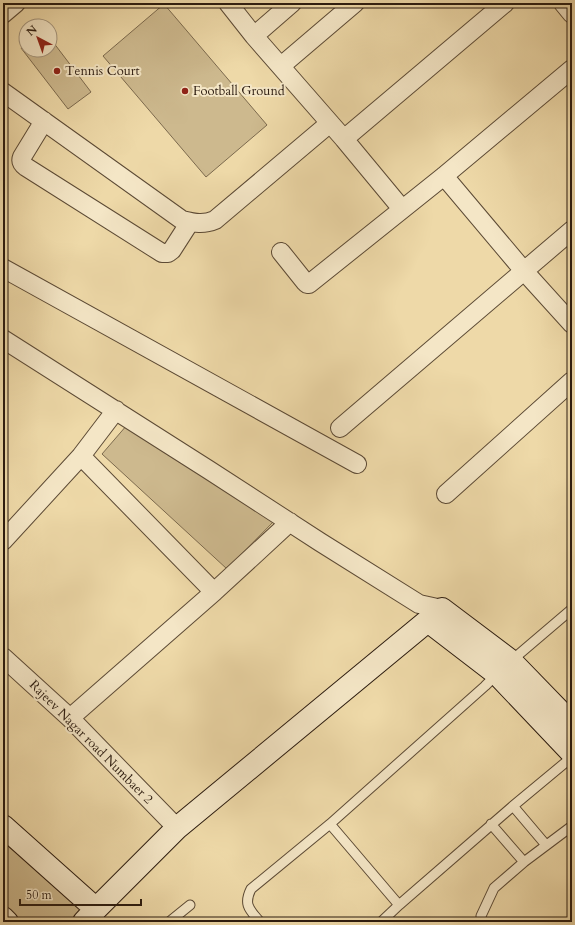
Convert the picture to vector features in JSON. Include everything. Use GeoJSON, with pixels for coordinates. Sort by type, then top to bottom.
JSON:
{"type":"FeatureCollection","features":[{"type":"Feature","properties":{"kind":"main road"},"geometry":{"type":"LineString","coordinates":[[3,826],[90,916],[177,828],[430,611],[504,667],[572,724]]}},
{"type":"Feature","properties":{"kind":"main road"},"geometry":{"type":"LineString","coordinates":[[504,667],[572,753]]}},
{"type":"Feature","properties":{"kind":"main road"},"geometry":{"type":"LineString","coordinates":[[3,918],[8,922]]}},
{"type":"Feature","properties":{"kind":"street"},"geometry":{"type":"LineString","coordinates":[[3,14],[16,3]]}},
{"type":"Feature","properties":{"kind":"street"},"geometry":{"type":"LineString","coordinates":[[228,3],[254,36],[344,139],[402,209]]}},
{"type":"Feature","properties":{"kind":"street"},"geometry":{"type":"LineString","coordinates":[[254,36],[292,3]]}},
{"type":"Feature","properties":{"kind":"street"},"geometry":{"type":"LineString","coordinates":[[281,66],[355,3]]}},
{"type":"Feature","properties":{"kind":"street"},"geometry":{"type":"LineString","coordinates":[[344,139],[505,3]]}},
{"type":"Feature","properties":{"kind":"street"},"geometry":{"type":"LineString","coordinates":[[563,3],[572,14]]}},
{"type":"Feature","properties":{"kind":"street"},"geometry":{"type":"LineString","coordinates":[[281,252],[305,282],[309,284],[444,176],[572,69]]}},
{"type":"Feature","properties":{"kind":"street"},"geometry":{"type":"LineString","coordinates":[[3,92],[182,220],[197,224],[207,224],[215,220],[330,123]]}},
{"type":"Feature","properties":{"kind":"street"},"geometry":{"type":"LineString","coordinates":[[44,121],[22,157],[22,163],[26,167],[162,253],[168,253],[172,250],[190,222]]}},
{"type":"Feature","properties":{"kind":"street"},"geometry":{"type":"LineString","coordinates":[[444,176],[524,271],[572,324]]}},
{"type":"Feature","properties":{"kind":"street"},"geometry":{"type":"LineString","coordinates":[[340,428],[572,230]]}},
{"type":"Feature","properties":{"kind":"street"},"geometry":{"type":"LineString","coordinates":[[3,268],[357,464]]}},
{"type":"Feature","properties":{"kind":"street"},"geometry":{"type":"LineString","coordinates":[[3,339],[430,611]]}},
{"type":"Feature","properties":{"kind":"street"},"geometry":{"type":"LineString","coordinates":[[446,494],[572,381]]}},
{"type":"Feature","properties":{"kind":"street"},"geometry":{"type":"LineString","coordinates":[[3,541],[81,456],[116,410]]}},
{"type":"Feature","properties":{"kind":"street"},"geometry":{"type":"LineString","coordinates":[[81,456],[214,592]]}},
{"type":"Feature","properties":{"kind":"street"},"geometry":{"type":"LineString","coordinates":[[70,718],[214,592],[290,522]]}},
{"type":"Feature","properties":{"kind":"street","name":"Rajeev Nagar road Numbaer 2"},"geometry":{"type":"LineString","coordinates":[[3,657],[70,718],[177,828]]}},
{"type":"Feature","properties":{"kind":"lane"},"geometry":{"type":"LineString","coordinates":[[260,922],[249,910],[247,903],[251,889],[330,824],[485,686],[504,667],[572,610]]}},
{"type":"Feature","properties":{"kind":"lane"},"geometry":{"type":"LineString","coordinates":[[381,922],[491,824],[572,757]]}},
{"type":"Feature","properties":{"kind":"lane"},"geometry":{"type":"LineString","coordinates":[[513,806],[546,845]]}},
{"type":"Feature","properties":{"kind":"lane"},"geometry":{"type":"LineString","coordinates":[[330,824],[399,905]]}},
{"type":"Feature","properties":{"kind":"lane"},"geometry":{"type":"LineString","coordinates":[[491,824],[524,862]]}},
{"type":"Feature","properties":{"kind":"lane"},"geometry":{"type":"LineString","coordinates":[[481,922],[481,916],[494,888],[524,862],[572,826]]}},
{"type":"Feature","properties":{"kind":"lane"},"geometry":{"type":"LineString","coordinates":[[169,922],[190,905]]}},
{"type":"Feature","properties":{"kind":"shaded area","name":"Football Ground"},"geometry":{"type":"Polygon","coordinates":[[[164,4],[267,125],[206,177],[103,56],[164,4]]]}},
{"type":"Feature","properties":{"kind":"shaded area","name":"Tennis Court"},"geometry":{"type":"Polygon","coordinates":[[[58,49],[91,92],[68,109],[29,58],[58,58],[58,49]]]}},
{"type":"Feature","properties":{"kind":"shaded area"},"geometry":{"type":"Polygon","coordinates":[[[127,425],[276,519],[227,569],[102,454],[127,425]]]}},
{"type":"Feature","properties":{"kind":"shaded area"},"geometry":{"type":"Polygon","coordinates":[[[3,826],[96,909],[84,922],[7,922],[3,918],[3,826]]]}},
{"type":"Feature","properties":{"kind":"place","name":"Tennis Court"},"geometry":{"type":"Point","coordinates":[57,71]}},
{"type":"Feature","properties":{"kind":"place","name":"Football Ground"},"geometry":{"type":"Point","coordinates":[185,91]}}]}
